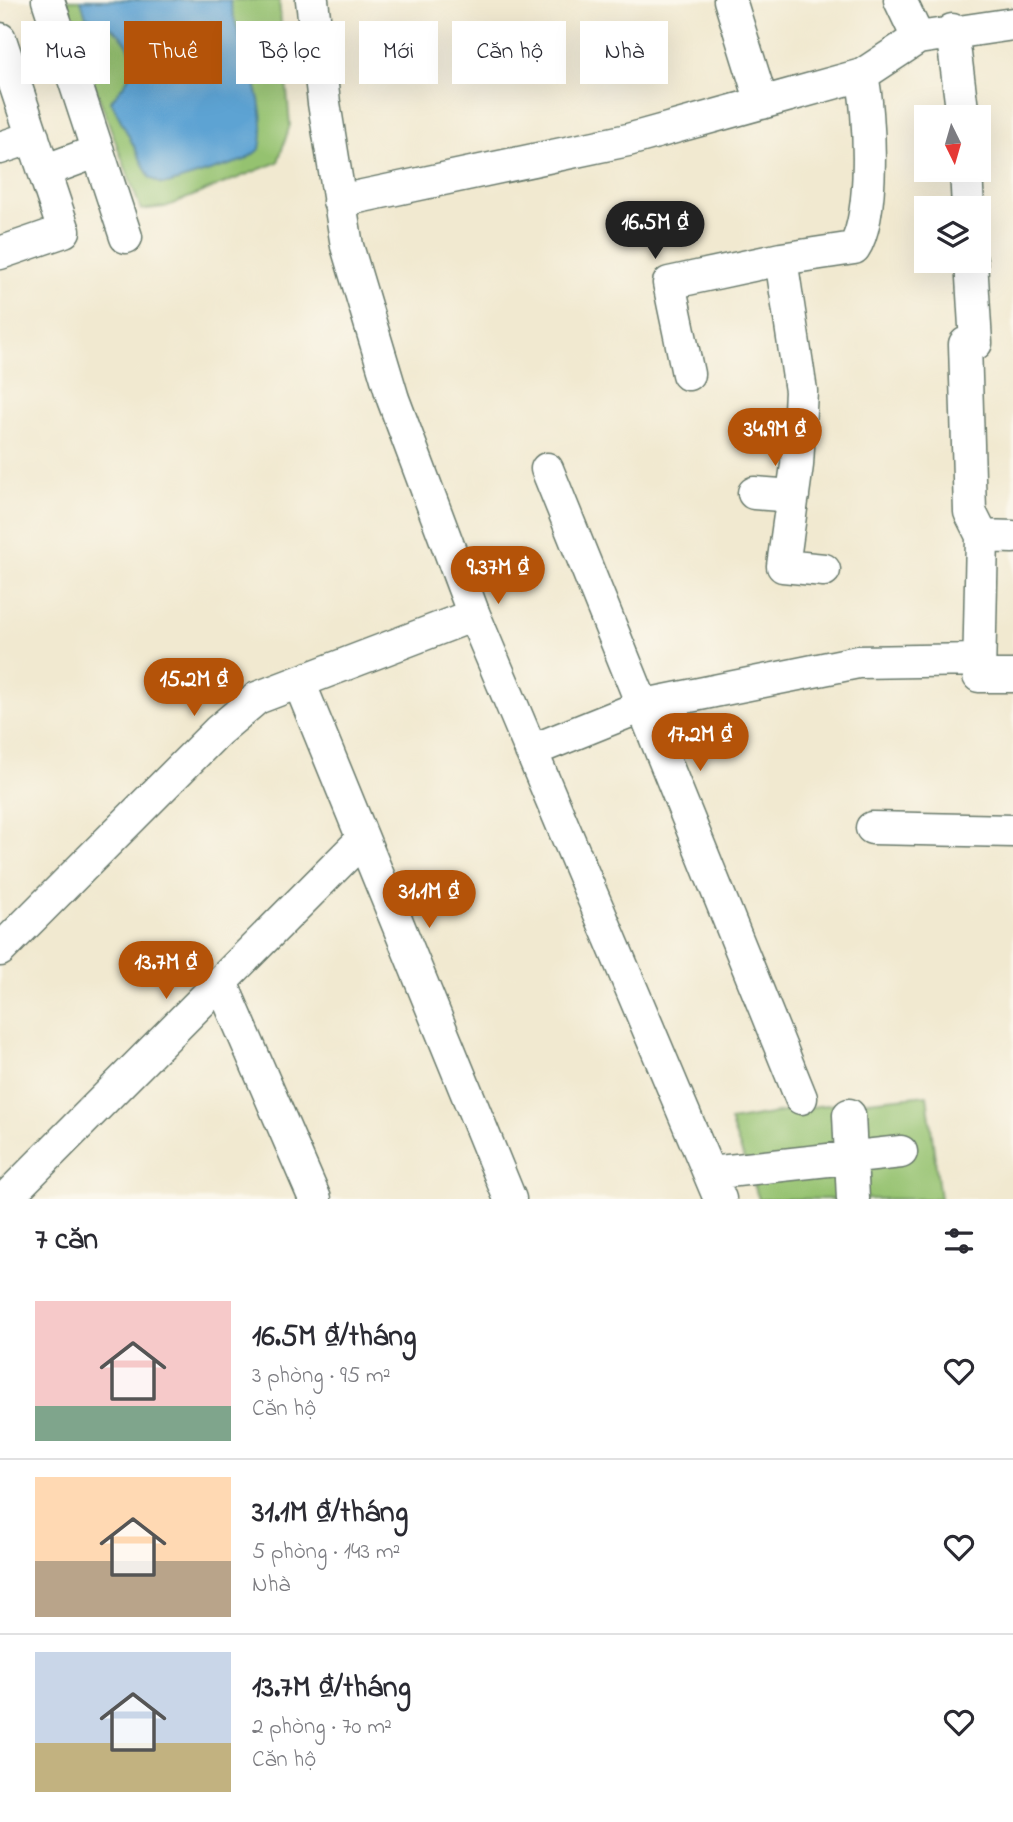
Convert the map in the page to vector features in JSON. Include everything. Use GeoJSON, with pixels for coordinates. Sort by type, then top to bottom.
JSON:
{"type":"FeatureCollection","features":[{"type":"Feature","properties":{"kind":"street"},"geometry":{"type":"LineString","coordinates":[[48,0],[126,237]]}},
{"type":"Feature","properties":{"kind":"street"},"geometry":{"type":"LineString","coordinates":[[312,0],[339,201],[356,285],[374,342],[474,615],[715,1186],[850,1158],[901,1152]]}},
{"type":"Feature","properties":{"kind":"street"},"geometry":{"type":"LineString","coordinates":[[730,0],[762,103]]}},
{"type":"Feature","properties":{"kind":"street"},"geometry":{"type":"LineString","coordinates":[[900,0],[918,38]]}},
{"type":"Feature","properties":{"kind":"street"},"geometry":{"type":"LineString","coordinates":[[339,201],[628,140],[862,75],[918,38],[953,30],[1013,24]]}},
{"type":"Feature","properties":{"kind":"street"},"geometry":{"type":"LineString","coordinates":[[953,30],[962,105]]}},
{"type":"Feature","properties":{"kind":"street"},"geometry":{"type":"LineString","coordinates":[[0,38],[64,231],[0,253]]}},
{"type":"Feature","properties":{"kind":"street"},"geometry":{"type":"LineString","coordinates":[[688,374],[669,283],[782,259],[842,252],[854,248],[862,237],[867,213],[867,99],[862,75]]}},
{"type":"Feature","properties":{"kind":"street"},"geometry":{"type":"LineString","coordinates":[[0,148],[33,137]]}},
{"type":"Feature","properties":{"kind":"street"},"geometry":{"type":"LineString","coordinates":[[44,171],[98,151]]}},
{"type":"Feature","properties":{"kind":"street"},"geometry":{"type":"LineString","coordinates":[[782,259],[801,391],[793,496],[783,566],[824,570]]}},
{"type":"Feature","properties":{"kind":"street"},"geometry":{"type":"LineString","coordinates":[[972,273],[976,343],[965,344],[971,512],[982,536],[979,676],[1013,676]]}},
{"type":"Feature","properties":{"kind":"street"},"geometry":{"type":"LineString","coordinates":[[547,469],[645,705],[801,1098]]}},
{"type":"Feature","properties":{"kind":"street"},"geometry":{"type":"LineString","coordinates":[[754,493],[793,496]]}},
{"type":"Feature","properties":{"kind":"street"},"geometry":{"type":"LineString","coordinates":[[982,536],[1013,537]]}},
{"type":"Feature","properties":{"kind":"street"},"geometry":{"type":"LineString","coordinates":[[0,950],[234,716],[257,698],[474,615]]}},
{"type":"Feature","properties":{"kind":"street"},"geometry":{"type":"LineString","coordinates":[[531,751],[645,705],[858,662],[979,660]]}},
{"type":"Feature","properties":{"kind":"street"},"geometry":{"type":"LineString","coordinates":[[299,682],[510,1199]]}},
{"type":"Feature","properties":{"kind":"street"},"geometry":{"type":"LineString","coordinates":[[872,828],[1013,831]]}},
{"type":"Feature","properties":{"kind":"street"},"geometry":{"type":"LineString","coordinates":[[5,1199],[363,839]]}},
{"type":"Feature","properties":{"kind":"street"},"geometry":{"type":"LineString","coordinates":[[222,982],[315,1199]]}},
{"type":"Feature","properties":{"kind":"street"},"geometry":{"type":"LineString","coordinates":[[849,1115],[853,1199]]}},
{"type":"Feature","properties":{"kind":"green space"},"geometry":{"type":"Polygon","coordinates":[[[63,0],[279,0],[281,21],[236,21],[236,84],[286,84],[290,125],[278,162],[165,207],[141,210],[94,84],[110,84],[110,21],[71,21],[63,0]]]}},
{"type":"Feature","properties":{"kind":"green space"},"geometry":{"type":"Polygon","coordinates":[[[927,1095],[940,1199],[759,1199],[730,1121],[818,1106],[927,1095]]]}},
{"type":"Feature","properties":{"kind":"water"},"geometry":{"type":"Polygon","coordinates":[[[81,0],[230,0],[236,24],[236,84],[255,84],[261,112],[260,149],[245,160],[168,184],[161,184],[150,178],[111,101],[124,84],[222,84],[222,21],[124,21],[124,41],[110,27],[110,21],[86,17],[81,0]]]}}]}
